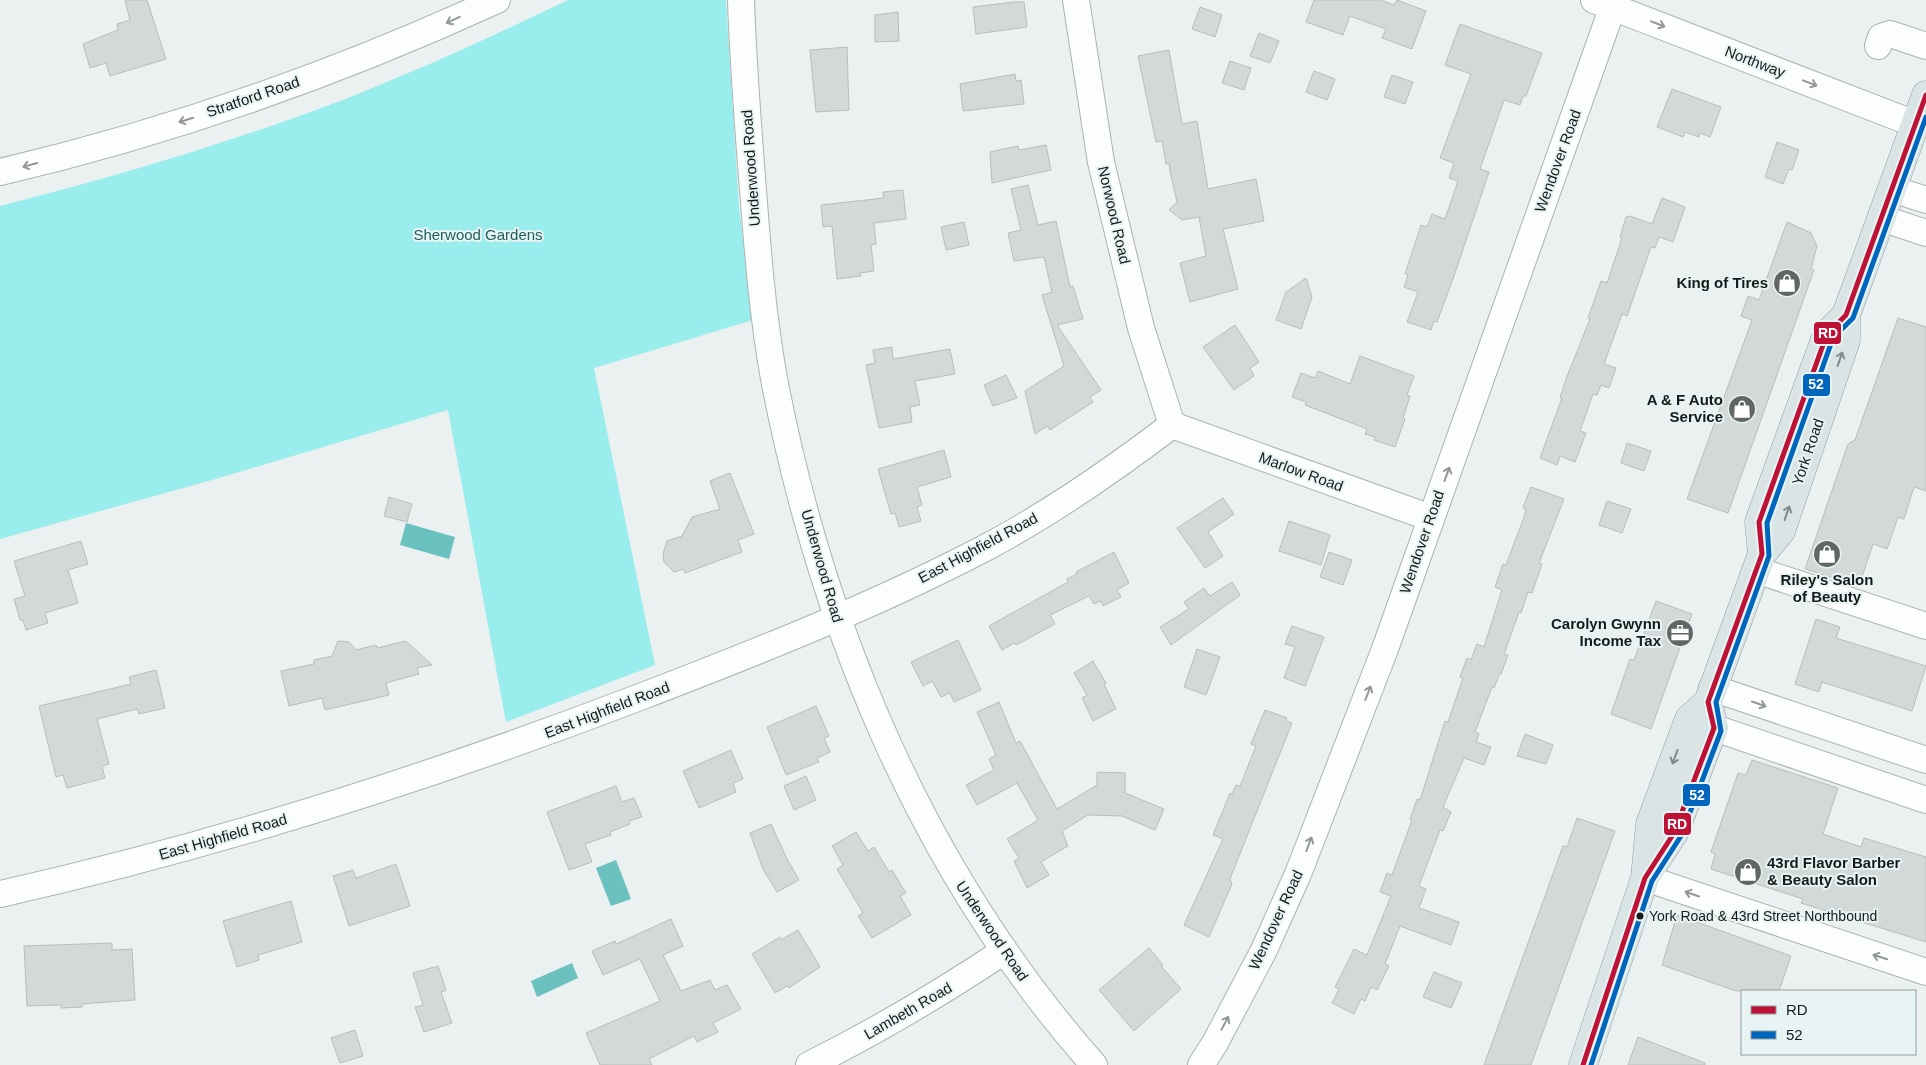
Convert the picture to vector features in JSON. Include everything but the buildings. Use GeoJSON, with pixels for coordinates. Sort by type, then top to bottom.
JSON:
{"type":"FeatureCollection","features":[{"type":"Feature","properties":{"kind":"main road","name":"York Road"},"geometry":{"type":"LineString","coordinates":[[1583,1065],[1645,878],[1650,824],[1703,703],[1759,562],[1781,531],[1846,340],[1846,315],[1926,95]]}},
{"type":"Feature","properties":{"kind":"main road"},"geometry":{"type":"LineString","coordinates":[[1703,703],[1714,728]]}},
{"type":"Feature","properties":{"kind":"main road","name":"York Road"},"geometry":{"type":"LineString","coordinates":[[1645,878],[1674,833],[1714,728]]}},
{"type":"Feature","properties":{"kind":"street","name":"Stratford Road"},"geometry":{"type":"LineString","coordinates":[[0,172],[117,141],[269,92],[352,62],[497,0]]}},
{"type":"Feature","properties":{"kind":"street","name":"Underwood Road"},"geometry":{"type":"LineString","coordinates":[[741,0],[746,108],[757,243],[775,383],[808,521],[837,618],[863,689],[920,812],[958,882],[1004,951],[1067,1035],[1094,1065]]}},
{"type":"Feature","properties":{"kind":"street","name":"Norwood Road"},"geometry":{"type":"LineString","coordinates":[[1076,0],[1101,162],[1141,328],[1172,425]]}},
{"type":"Feature","properties":{"kind":"street","name":"Northway"},"geometry":{"type":"LineString","coordinates":[[1604,3],[1915,124]]}},
{"type":"Feature","properties":{"kind":"street","name":"Wendover Road"},"geometry":{"type":"LineString","coordinates":[[1201,1065],[1215,1043],[1264,950],[1298,874],[1385,649],[1431,518],[1604,3]]}},
{"type":"Feature","properties":{"kind":"street"},"geometry":{"type":"LineString","coordinates":[[1878,46],[1881,37],[1890,34],[1926,46]]}},
{"type":"Feature","properties":{"kind":"street"},"geometry":{"type":"LineString","coordinates":[[1892,189],[1926,200]]}},
{"type":"Feature","properties":{"kind":"street"},"geometry":{"type":"LineString","coordinates":[[1881,218],[1926,232]]}},
{"type":"Feature","properties":{"kind":"street","name":"East Highfield Road"},"geometry":{"type":"LineString","coordinates":[[0,894],[179,851],[433,773],[525,741],[837,618],[987,546],[1082,489],[1172,425]]}},
{"type":"Feature","properties":{"kind":"street","name":"Marlow Road"},"geometry":{"type":"LineString","coordinates":[[1172,425],[1431,518]]}},
{"type":"Feature","properties":{"kind":"street"},"geometry":{"type":"LineString","coordinates":[[1759,562],[1926,626]]}},
{"type":"Feature","properties":{"kind":"street"},"geometry":{"type":"LineString","coordinates":[[1703,703],[1926,760]]}},
{"type":"Feature","properties":{"kind":"street"},"geometry":{"type":"LineString","coordinates":[[1714,728],[1926,800]]}},
{"type":"Feature","properties":{"kind":"street"},"geometry":{"type":"LineString","coordinates":[[1645,878],[1926,972]]}},
{"type":"Feature","properties":{"kind":"street","name":"Lambeth Road"},"geometry":{"type":"LineString","coordinates":[[809,1065],[875,1032],[953,985],[1004,951]]}},
{"type":"Feature","properties":{"kind":"green space","name":"Sherwood Gardens"},"geometry":{"type":"Polygon","coordinates":[[[568,0],[726,0],[739,207],[753,320],[594,368],[655,665],[506,722],[448,410],[212,480],[0,539],[0,206],[172,158],[340,101],[483,40],[568,0]]]}},
{"type":"Feature","properties":{"kind":"shaded area"},"geometry":{"type":"Polygon","coordinates":[[[406,523],[455,537],[449,559],[400,545],[406,523]]]}},
{"type":"Feature","properties":{"kind":"shaded area"},"geometry":{"type":"Polygon","coordinates":[[[616,860],[631,899],[611,906],[596,868],[616,860]]]}},
{"type":"Feature","properties":{"kind":"shaded area"},"geometry":{"type":"Polygon","coordinates":[[[572,963],[578,978],[537,997],[531,981],[572,963]]]}},
{"type":"Feature","properties":{"kind":"transit line","name":"RD"},"geometry":{"type":"LineString","coordinates":[[1583,1065],[1645,878],[1674,833],[1714,728],[1708,702],[1762,554],[1759,522],[1827,334],[1846,315],[1926,95]]}},
{"type":"Feature","properties":{"kind":"transit line","name":"52"},"geometry":{"type":"LineString","coordinates":[[1591,1065],[1652,881],[1681,836],[1721,731],[1716,702],[1769,556],[1767,523],[1833,338],[1853,318],[1926,117]]}},
{"type":"Feature","properties":{"kind":"place","name":"King of Tires"},"geometry":{"type":"Point","coordinates":[1787,283]}},
{"type":"Feature","properties":{"kind":"place","name":"A & F Auto Service"},"geometry":{"type":"Point","coordinates":[1742,409]}},
{"type":"Feature","properties":{"kind":"place","name":"Riley's Salon of Beauty"},"geometry":{"type":"Point","coordinates":[1827,554]}},
{"type":"Feature","properties":{"kind":"place","name":"Carolyn Gwynn Income Tax"},"geometry":{"type":"Point","coordinates":[1680,633]}},
{"type":"Feature","properties":{"kind":"place","name":"43rd Flavor Barber & Beauty Salon"},"geometry":{"type":"Point","coordinates":[1748,872]}},
{"type":"Feature","properties":{"kind":"place","name":"York Road & 43rd Street Northbound"},"geometry":{"type":"Point","coordinates":[1640,916]}}]}
